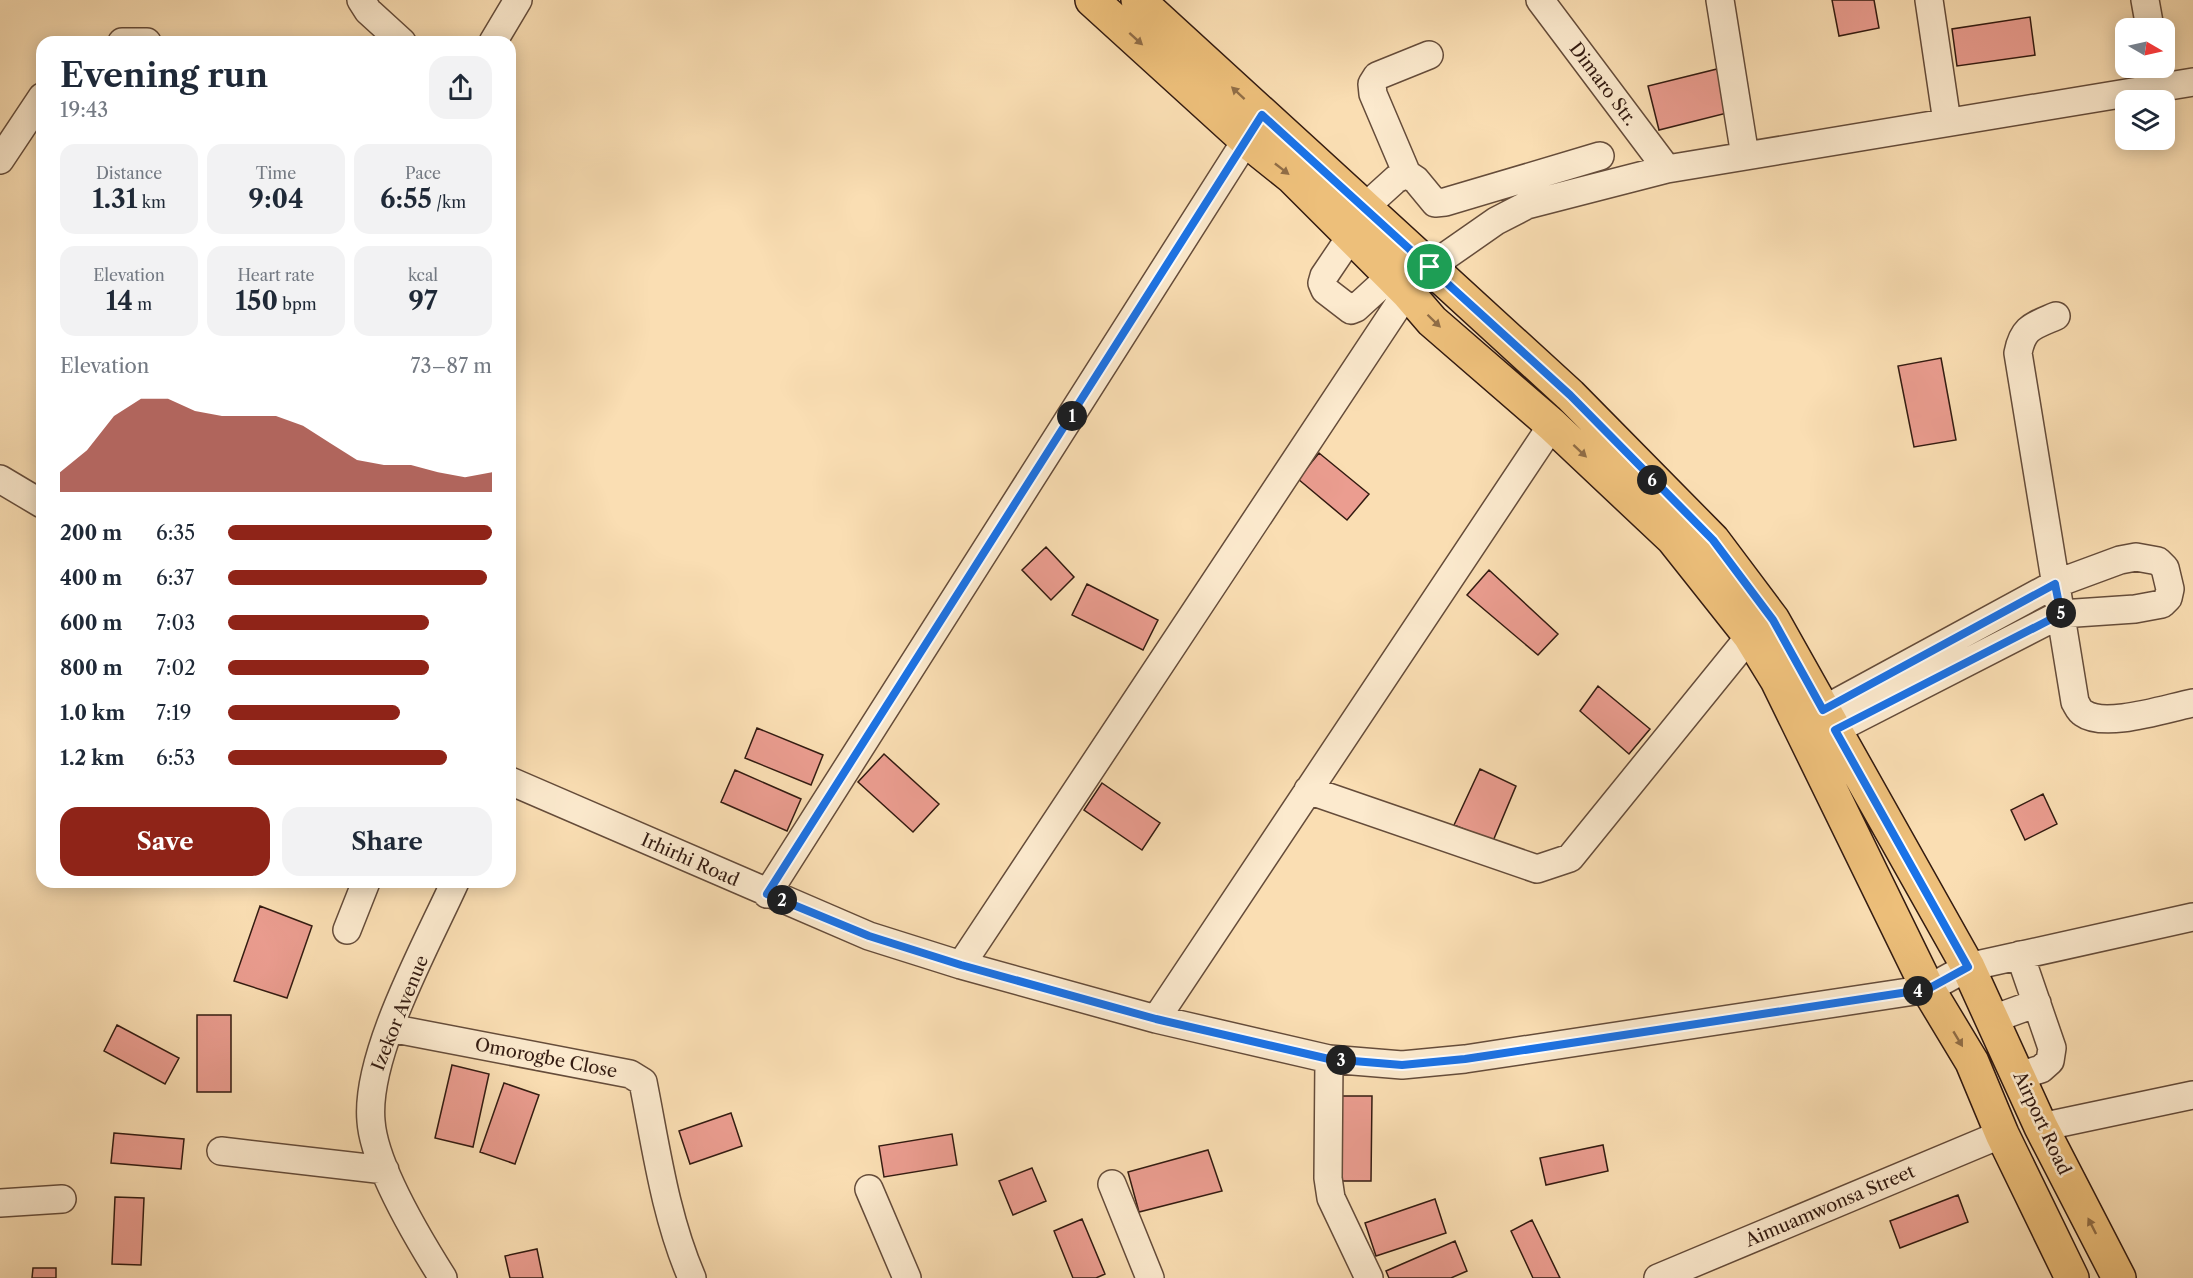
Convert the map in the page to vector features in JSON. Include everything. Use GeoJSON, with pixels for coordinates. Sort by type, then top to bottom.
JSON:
{"type":"FeatureCollection","features":[{"type":"Feature","properties":{"kind":"main road"},"geometry":{"type":"LineString","coordinates":[[1092,0],[1254,128],[1358,222],[1399,284],[1432,321],[1552,425],[1673,539],[1750,636],[1777,680],[1928,989],[1972,1062],[2002,1134],[2072,1278]]}},
{"type":"Feature","properties":{"kind":"main road"},"geometry":{"type":"LineString","coordinates":[[1138,0],[1254,128]]}},
{"type":"Feature","properties":{"kind":"main road","name":"Airport Road"},"geometry":{"type":"LineString","coordinates":[[1358,222],[1430,267],[1570,395],[1713,540],[1773,620],[1968,967],[2041,1126],[2119,1278]]}},
{"type":"Feature","properties":{"kind":"street"},"geometry":{"type":"LineString","coordinates":[[361,0],[368,11],[395,36]]}},
{"type":"Feature","properties":{"kind":"street"},"geometry":{"type":"LineString","coordinates":[[497,36],[518,0]]}},
{"type":"Feature","properties":{"kind":"street","name":"Dimaro Str."},"geometry":{"type":"LineString","coordinates":[[1540,0],[1667,169]]}},
{"type":"Feature","properties":{"kind":"street"},"geometry":{"type":"LineString","coordinates":[[1720,0],[1745,156]]}},
{"type":"Feature","properties":{"kind":"street"},"geometry":{"type":"LineString","coordinates":[[1929,0],[1947,122]]}},
{"type":"Feature","properties":{"kind":"street"},"geometry":{"type":"LineString","coordinates":[[2145,0],[2148,18]]}},
{"type":"Feature","properties":{"kind":"street"},"geometry":{"type":"LineString","coordinates":[[1429,55],[1377,76],[1372,84],[1372,94],[1407,174],[1416,180],[1435,202],[1445,202],[1600,156]]}},
{"type":"Feature","properties":{"kind":"street"},"geometry":{"type":"LineString","coordinates":[[1430,267],[1496,221],[1527,205],[1667,169],[1947,122],[2153,78]]}},
{"type":"Feature","properties":{"kind":"street"},"geometry":{"type":"LineString","coordinates":[[2165,78],[2193,82]]}},
{"type":"Feature","properties":{"kind":"street"},"geometry":{"type":"LineString","coordinates":[[0,160],[36,106]]}},
{"type":"Feature","properties":{"kind":"street"},"geometry":{"type":"LineString","coordinates":[[767,894],[1254,128]]}},
{"type":"Feature","properties":{"kind":"street"},"geometry":{"type":"LineString","coordinates":[[1399,284],[1351,310],[1325,290],[1322,283],[1324,276],[1358,222],[1396,179],[1407,174]]}},
{"type":"Feature","properties":{"kind":"street"},"geometry":{"type":"LineString","coordinates":[[961,965],[1399,284]]}},
{"type":"Feature","properties":{"kind":"street"},"geometry":{"type":"LineString","coordinates":[[2056,316],[2031,327],[2021,338],[2018,353],[2074,702],[2082,713],[2097,719],[2115,719],[2193,703]]}},
{"type":"Feature","properties":{"kind":"street"},"geometry":{"type":"LineString","coordinates":[[1156,1019],[1552,425]]}},
{"type":"Feature","properties":{"kind":"street"},"geometry":{"type":"LineString","coordinates":[[0,479],[36,500]]}},
{"type":"Feature","properties":{"kind":"street"},"geometry":{"type":"LineString","coordinates":[[2136,557],[2158,561],[2165,568],[2169,579],[2168,598],[2154,607],[2061,614],[1829,720],[2055,584],[2110,563],[2136,557]]}},
{"type":"Feature","properties":{"kind":"street"},"geometry":{"type":"LineString","coordinates":[[1308,790],[1537,869],[1570,858],[1750,636]]}},
{"type":"Feature","properties":{"kind":"street","name":"Irhirhi Road"},"geometry":{"type":"LineString","coordinates":[[516,785],[869,936],[961,965],[1156,1019],[1329,1059],[1402,1065],[1465,1059],[1928,989]]}},
{"type":"Feature","properties":{"kind":"street"},"geometry":{"type":"LineString","coordinates":[[347,930],[364,888]]}},
{"type":"Feature","properties":{"kind":"street","name":"Izekor Avenue"},"geometry":{"type":"LineString","coordinates":[[443,1278],[423,1246],[385,1170],[370,1122],[374,1071],[390,1028],[452,888]]}},
{"type":"Feature","properties":{"kind":"street"},"geometry":{"type":"LineString","coordinates":[[1928,989],[1968,967],[2193,918]]}},
{"type":"Feature","properties":{"kind":"street"},"geometry":{"type":"LineString","coordinates":[[2019,1076],[2041,1069],[2050,1061],[2052,1048],[2020,956]]}},
{"type":"Feature","properties":{"kind":"street"},"geometry":{"type":"LineString","coordinates":[[1993,1019],[2037,1004]]}},
{"type":"Feature","properties":{"kind":"street","name":"Omorogbe Close"},"geometry":{"type":"LineString","coordinates":[[390,1028],[630,1074],[643,1082],[669,1209],[681,1254],[692,1278]]}},
{"type":"Feature","properties":{"kind":"street"},"geometry":{"type":"LineString","coordinates":[[1329,1059],[1328,1178],[1331,1198],[1370,1278]]}},
{"type":"Feature","properties":{"kind":"street"},"geometry":{"type":"LineString","coordinates":[[2041,1126],[2193,1095]]}},
{"type":"Feature","properties":{"kind":"street","name":"Aimuamwonsa Street"},"geometry":{"type":"LineString","coordinates":[[1658,1278],[2002,1134]]}},
{"type":"Feature","properties":{"kind":"street"},"geometry":{"type":"LineString","coordinates":[[221,1151],[385,1170]]}},
{"type":"Feature","properties":{"kind":"street"},"geometry":{"type":"LineString","coordinates":[[1112,1184],[1150,1278]]}},
{"type":"Feature","properties":{"kind":"street"},"geometry":{"type":"LineString","coordinates":[[869,1189],[907,1278]]}},
{"type":"Feature","properties":{"kind":"street"},"geometry":{"type":"LineString","coordinates":[[0,1203],[62,1199]]}},
{"type":"Feature","properties":{"kind":"building"},"geometry":{"type":"Polygon","coordinates":[[[1832,0],[1874,0],[1879,28],[1839,36],[1832,0]]]}},
{"type":"Feature","properties":{"kind":"building"},"geometry":{"type":"Polygon","coordinates":[[[2030,17],[2035,55],[1957,66],[1952,29],[2030,17]]]}},
{"type":"Feature","properties":{"kind":"building"},"geometry":{"type":"Polygon","coordinates":[[[1717,69],[1727,113],[1659,130],[1648,86],[1717,69]]]}},
{"type":"Feature","properties":{"kind":"building"},"geometry":{"type":"Polygon","coordinates":[[[1941,358],[1956,440],[1914,447],[1898,366],[1941,358]]]}},
{"type":"Feature","properties":{"kind":"building"},"geometry":{"type":"Polygon","coordinates":[[[1319,453],[1369,494],[1347,520],[1298,479],[1319,453]]]}},
{"type":"Feature","properties":{"kind":"building"},"geometry":{"type":"Polygon","coordinates":[[[1046,547],[1074,577],[1051,600],[1022,570],[1046,547]]]}},
{"type":"Feature","properties":{"kind":"building"},"geometry":{"type":"Polygon","coordinates":[[[1489,570],[1558,634],[1538,655],[1467,595],[1489,570]]]}},
{"type":"Feature","properties":{"kind":"building"},"geometry":{"type":"Polygon","coordinates":[[[1087,584],[1158,620],[1143,650],[1072,615],[1087,584]]]}},
{"type":"Feature","properties":{"kind":"building"},"geometry":{"type":"Polygon","coordinates":[[[1598,686],[1650,729],[1629,754],[1580,711],[1598,686]]]}},
{"type":"Feature","properties":{"kind":"building"},"geometry":{"type":"Polygon","coordinates":[[[757,728],[823,755],[811,785],[745,758],[757,728]]]}},
{"type":"Feature","properties":{"kind":"building"},"geometry":{"type":"Polygon","coordinates":[[[884,754],[939,804],[913,832],[858,782],[884,754]]]}},
{"type":"Feature","properties":{"kind":"building"},"geometry":{"type":"Polygon","coordinates":[[[1480,769],[1516,786],[1493,841],[1454,825],[1480,769]]]}},
{"type":"Feature","properties":{"kind":"building"},"geometry":{"type":"Polygon","coordinates":[[[735,770],[801,799],[787,831],[721,802],[735,770]]]}},
{"type":"Feature","properties":{"kind":"building"},"geometry":{"type":"Polygon","coordinates":[[[1102,783],[1160,823],[1142,850],[1084,810],[1102,783]]]}},
{"type":"Feature","properties":{"kind":"building"},"geometry":{"type":"Polygon","coordinates":[[[2043,794],[2057,824],[2025,840],[2011,810],[2043,794]]]}},
{"type":"Feature","properties":{"kind":"building"},"geometry":{"type":"Polygon","coordinates":[[[260,906],[312,926],[287,998],[234,981],[260,906]]]}},
{"type":"Feature","properties":{"kind":"building"},"geometry":{"type":"Polygon","coordinates":[[[197,1015],[231,1015],[231,1092],[197,1092],[197,1015]]]}},
{"type":"Feature","properties":{"kind":"building"},"geometry":{"type":"Polygon","coordinates":[[[117,1025],[179,1058],[165,1084],[104,1051],[117,1025]]]}},
{"type":"Feature","properties":{"kind":"building"},"geometry":{"type":"Polygon","coordinates":[[[452,1065],[489,1074],[473,1147],[435,1138],[452,1065]]]}},
{"type":"Feature","properties":{"kind":"building"},"geometry":{"type":"Polygon","coordinates":[[[504,1083],[539,1095],[515,1164],[480,1152],[504,1083]]]}},
{"type":"Feature","properties":{"kind":"building"},"geometry":{"type":"Polygon","coordinates":[[[1337,1096],[1372,1096],[1371,1181],[1336,1181],[1337,1096]]]}},
{"type":"Feature","properties":{"kind":"building"},"geometry":{"type":"Polygon","coordinates":[[[731,1113],[742,1146],[690,1164],[679,1131],[731,1113]]]}},
{"type":"Feature","properties":{"kind":"building"},"geometry":{"type":"Polygon","coordinates":[[[114,1133],[184,1139],[181,1169],[111,1163],[114,1133]]]}},
{"type":"Feature","properties":{"kind":"building"},"geometry":{"type":"Polygon","coordinates":[[[952,1134],[957,1165],[884,1177],[879,1146],[952,1134]]]}},
{"type":"Feature","properties":{"kind":"building"},"geometry":{"type":"Polygon","coordinates":[[[1603,1145],[1608,1171],[1546,1185],[1540,1158],[1603,1145]]]}},
{"type":"Feature","properties":{"kind":"building"},"geometry":{"type":"Polygon","coordinates":[[[1208,1150],[1222,1191],[1139,1212],[1128,1172],[1208,1150]]]}},
{"type":"Feature","properties":{"kind":"building"},"geometry":{"type":"Polygon","coordinates":[[[1032,1168],[1046,1201],[1013,1215],[999,1181],[1032,1168]]]}},
{"type":"Feature","properties":{"kind":"building"},"geometry":{"type":"Polygon","coordinates":[[[1958,1195],[1968,1222],[1900,1248],[1890,1221],[1958,1195]]]}},
{"type":"Feature","properties":{"kind":"building"},"geometry":{"type":"Polygon","coordinates":[[[115,1197],[144,1198],[141,1265],[112,1264],[115,1197]]]}},
{"type":"Feature","properties":{"kind":"building"},"geometry":{"type":"Polygon","coordinates":[[[1435,1199],[1446,1233],[1376,1256],[1365,1223],[1435,1199]]]}},
{"type":"Feature","properties":{"kind":"building"},"geometry":{"type":"Polygon","coordinates":[[[1082,1219],[1105,1274],[1096,1278],[1073,1278],[1054,1231],[1082,1219]]]}},
{"type":"Feature","properties":{"kind":"building"},"geometry":{"type":"Polygon","coordinates":[[[1532,1220],[1560,1278],[1533,1278],[1511,1231],[1532,1220]]]}},
{"type":"Feature","properties":{"kind":"building"},"geometry":{"type":"Polygon","coordinates":[[[1455,1241],[1467,1271],[1451,1278],[1389,1278],[1386,1271],[1455,1241]]]}},
{"type":"Feature","properties":{"kind":"building"},"geometry":{"type":"Polygon","coordinates":[[[537,1249],[543,1278],[510,1278],[505,1256],[537,1249]]]}},
{"type":"Feature","properties":{"kind":"building"},"geometry":{"type":"Polygon","coordinates":[[[33,1268],[56,1268],[56,1278],[32,1278],[33,1268]]]}},
{"type":"Feature","properties":{"kind":"route"},"geometry":{"type":"LineString","coordinates":[[1262,115],[1430,267],[1570,395],[1657,486],[1713,540],[1773,620],[1823,710],[2055,584],[2061,614],[1835,730],[1968,967],[1928,989],[1551,1047],[1402,1065],[1329,1059],[1156,1019],[961,965],[869,936],[767,894],[1262,115]]}}]}
